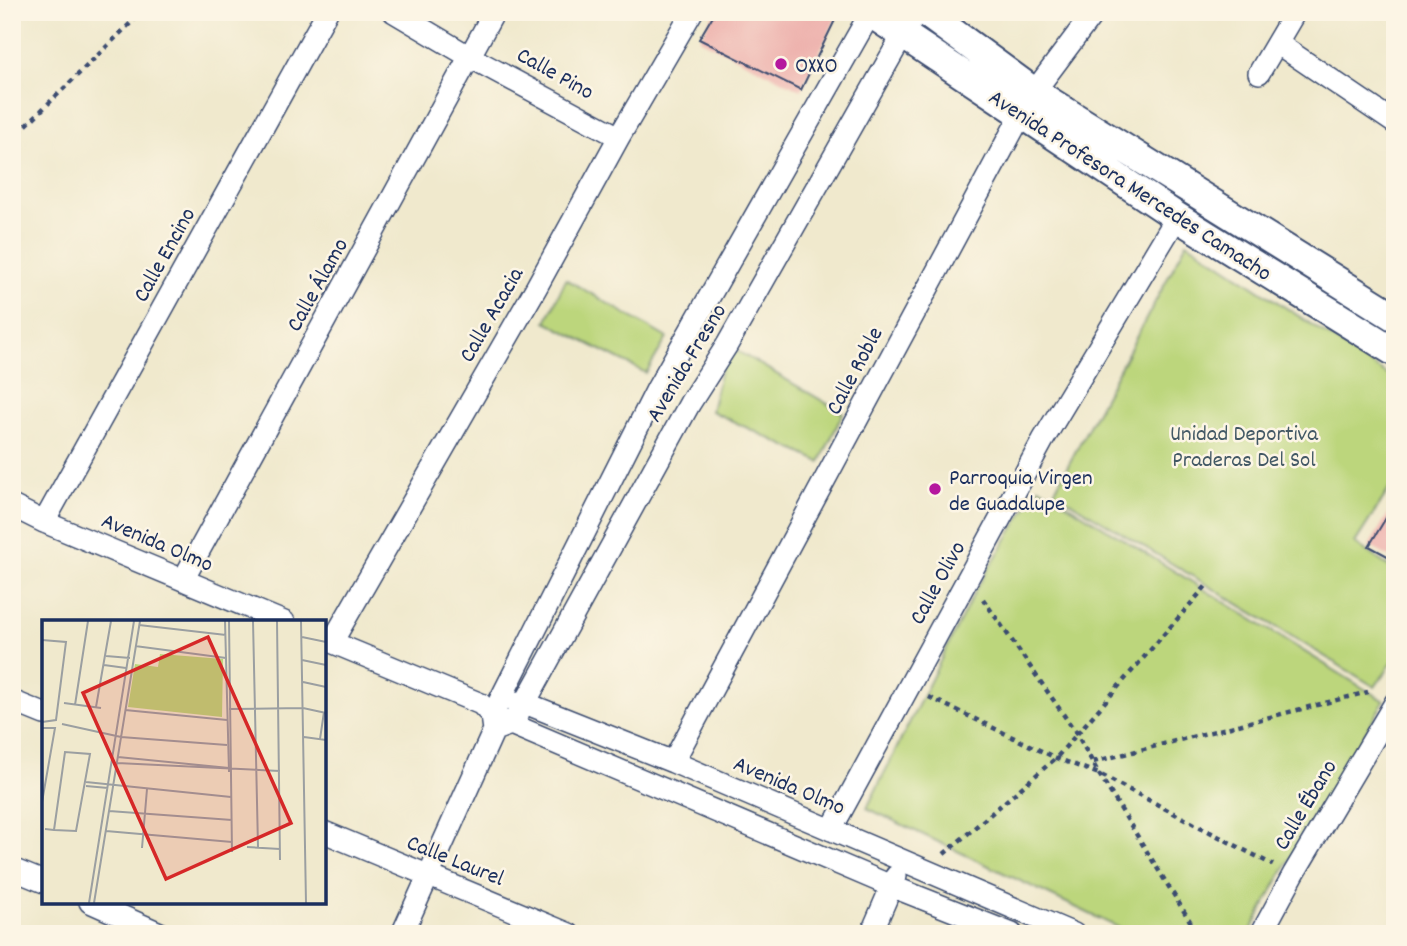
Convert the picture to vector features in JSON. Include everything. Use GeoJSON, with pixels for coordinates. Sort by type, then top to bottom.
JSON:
{"type":"FeatureCollection","features":[{"type":"Feature","properties":{"kind":"street","name":"Calle Encino"},"geometry":{"type":"LineString","coordinates":[[44,522],[327,12]]}},
{"type":"Feature","properties":{"kind":"street","name":"Calle Pino"},"geometry":{"type":"LineString","coordinates":[[394,12],[470,57],[619,137]]}},
{"type":"Feature","properties":{"kind":"street","name":"Calle Álamo"},"geometry":{"type":"LineString","coordinates":[[183,580],[494,12]]}},
{"type":"Feature","properties":{"kind":"street","name":"Calle Acacia"},"geometry":{"type":"LineString","coordinates":[[328,641],[536,288],[692,12]]}},
{"type":"Feature","properties":{"kind":"street","name":"Avenida Profesora Mercedes Camacho"},"geometry":{"type":"LineString","coordinates":[[925,12],[1028,103],[1395,317]]}},
{"type":"Feature","properties":{"kind":"street","name":"Calle Roble"},"geometry":{"type":"LineString","coordinates":[[673,762],[1028,103],[1094,12]]}},
{"type":"Feature","properties":{"kind":"street"},"geometry":{"type":"LineString","coordinates":[[1259,73],[1295,12]]}},
{"type":"Feature","properties":{"kind":"street","name":"Avenida Profesora Mercedes Camacho"},"geometry":{"type":"LineString","coordinates":[[870,13],[910,23],[1028,103],[1177,216],[1395,352]]}},
{"type":"Feature","properties":{"kind":"street","name":"Avenida Fresno"},"geometry":{"type":"LineString","coordinates":[[402,934],[496,715],[657,388],[870,13]]}},
{"type":"Feature","properties":{"kind":"street","name":"Avenida Fresno"},"geometry":{"type":"LineString","coordinates":[[496,715],[525,703],[690,403],[727,345],[910,23]]}},
{"type":"Feature","properties":{"kind":"street"},"geometry":{"type":"LineString","coordinates":[[1277,43],[1395,123]]}},
{"type":"Feature","properties":{"kind":"street","name":"Calle Olivo"},"geometry":{"type":"LineString","coordinates":[[831,830],[1043,440],[1177,216]]}},
{"type":"Feature","properties":{"kind":"street"},"geometry":{"type":"LineString","coordinates":[[657,388],[690,403]]}},
{"type":"Feature","properties":{"kind":"street","name":"Avenida Olmo"},"geometry":{"type":"LineString","coordinates":[[12,506],[44,522],[279,620]]}},
{"type":"Feature","properties":{"kind":"street"},"geometry":{"type":"LineString","coordinates":[[328,641],[891,886],[1012,934]]}},
{"type":"Feature","properties":{"kind":"street"},"geometry":{"type":"LineString","coordinates":[[12,701],[42,713]]}},
{"type":"Feature","properties":{"kind":"street","name":"Avenida Olmo"},"geometry":{"type":"LineString","coordinates":[[525,703],[673,762],[1074,934]]}},
{"type":"Feature","properties":{"kind":"street","name":"Calle Ébano"},"geometry":{"type":"LineString","coordinates":[[1261,934],[1395,703]]}},
{"type":"Feature","properties":{"kind":"street","name":"Calle Laurel"},"geometry":{"type":"LineString","coordinates":[[326,833],[569,934]]}},
{"type":"Feature","properties":{"kind":"street"},"geometry":{"type":"LineString","coordinates":[[871,934],[902,861]]}},
{"type":"Feature","properties":{"kind":"street"},"geometry":{"type":"LineString","coordinates":[[12,869],[42,881]]}},
{"type":"Feature","properties":{"kind":"street"},"geometry":{"type":"LineString","coordinates":[[94,904],[162,934]]}},
{"type":"Feature","properties":{"kind":"path"},"geometry":{"type":"LineString","coordinates":[[12,139],[142,12]]}},
{"type":"Feature","properties":{"kind":"path"},"geometry":{"type":"LineString","coordinates":[[925,871],[1056,758],[1207,585]]}},
{"type":"Feature","properties":{"kind":"path"},"geometry":{"type":"LineString","coordinates":[[976,589],[1077,734],[1198,934]]}},
{"type":"Feature","properties":{"kind":"path"},"geometry":{"type":"LineString","coordinates":[[1093,762],[1368,692]]}},
{"type":"Feature","properties":{"kind":"path"},"geometry":{"type":"LineString","coordinates":[[924,695],[1056,758],[1099,774],[1283,871]]}},
{"type":"Feature","properties":{"kind":"green space","name":"Unidad Deportiva Praderas Del Sol"},"geometry":{"type":"Polygon","coordinates":[[[1187,242],[1395,380],[1395,480],[1355,543],[1395,571],[1395,658],[1375,687],[1054,492],[1187,242]]]}},
{"type":"Feature","properties":{"kind":"green space"},"geometry":{"type":"Polygon","coordinates":[[[566,279],[667,338],[646,373],[546,322],[566,279]]]}},
{"type":"Feature","properties":{"kind":"green space"},"geometry":{"type":"Polygon","coordinates":[[[727,345],[843,413],[820,462],[711,411],[727,345]]]}},
{"type":"Feature","properties":{"kind":"green space"},"geometry":{"type":"Polygon","coordinates":[[[1039,487],[1384,701],[1283,871],[1249,934],[1132,934],[867,808],[976,589],[1039,487]]]}},
{"type":"Feature","properties":{"kind":"building","name":"OXXO"},"geometry":{"type":"Polygon","coordinates":[[[715,12],[839,12],[801,90],[699,39],[715,12]]]}},
{"type":"Feature","properties":{"kind":"building"},"geometry":{"type":"Polygon","coordinates":[[[1395,503],[1395,560],[1369,546],[1395,503]]]}},
{"type":"Feature","properties":{"kind":"place","name":"OXXO"},"geometry":{"type":"Point","coordinates":[781,64]}},
{"type":"Feature","properties":{"kind":"place","name":"Parroquia Virgen de Guadalupe"},"geometry":{"type":"Point","coordinates":[935,489]}}]}
